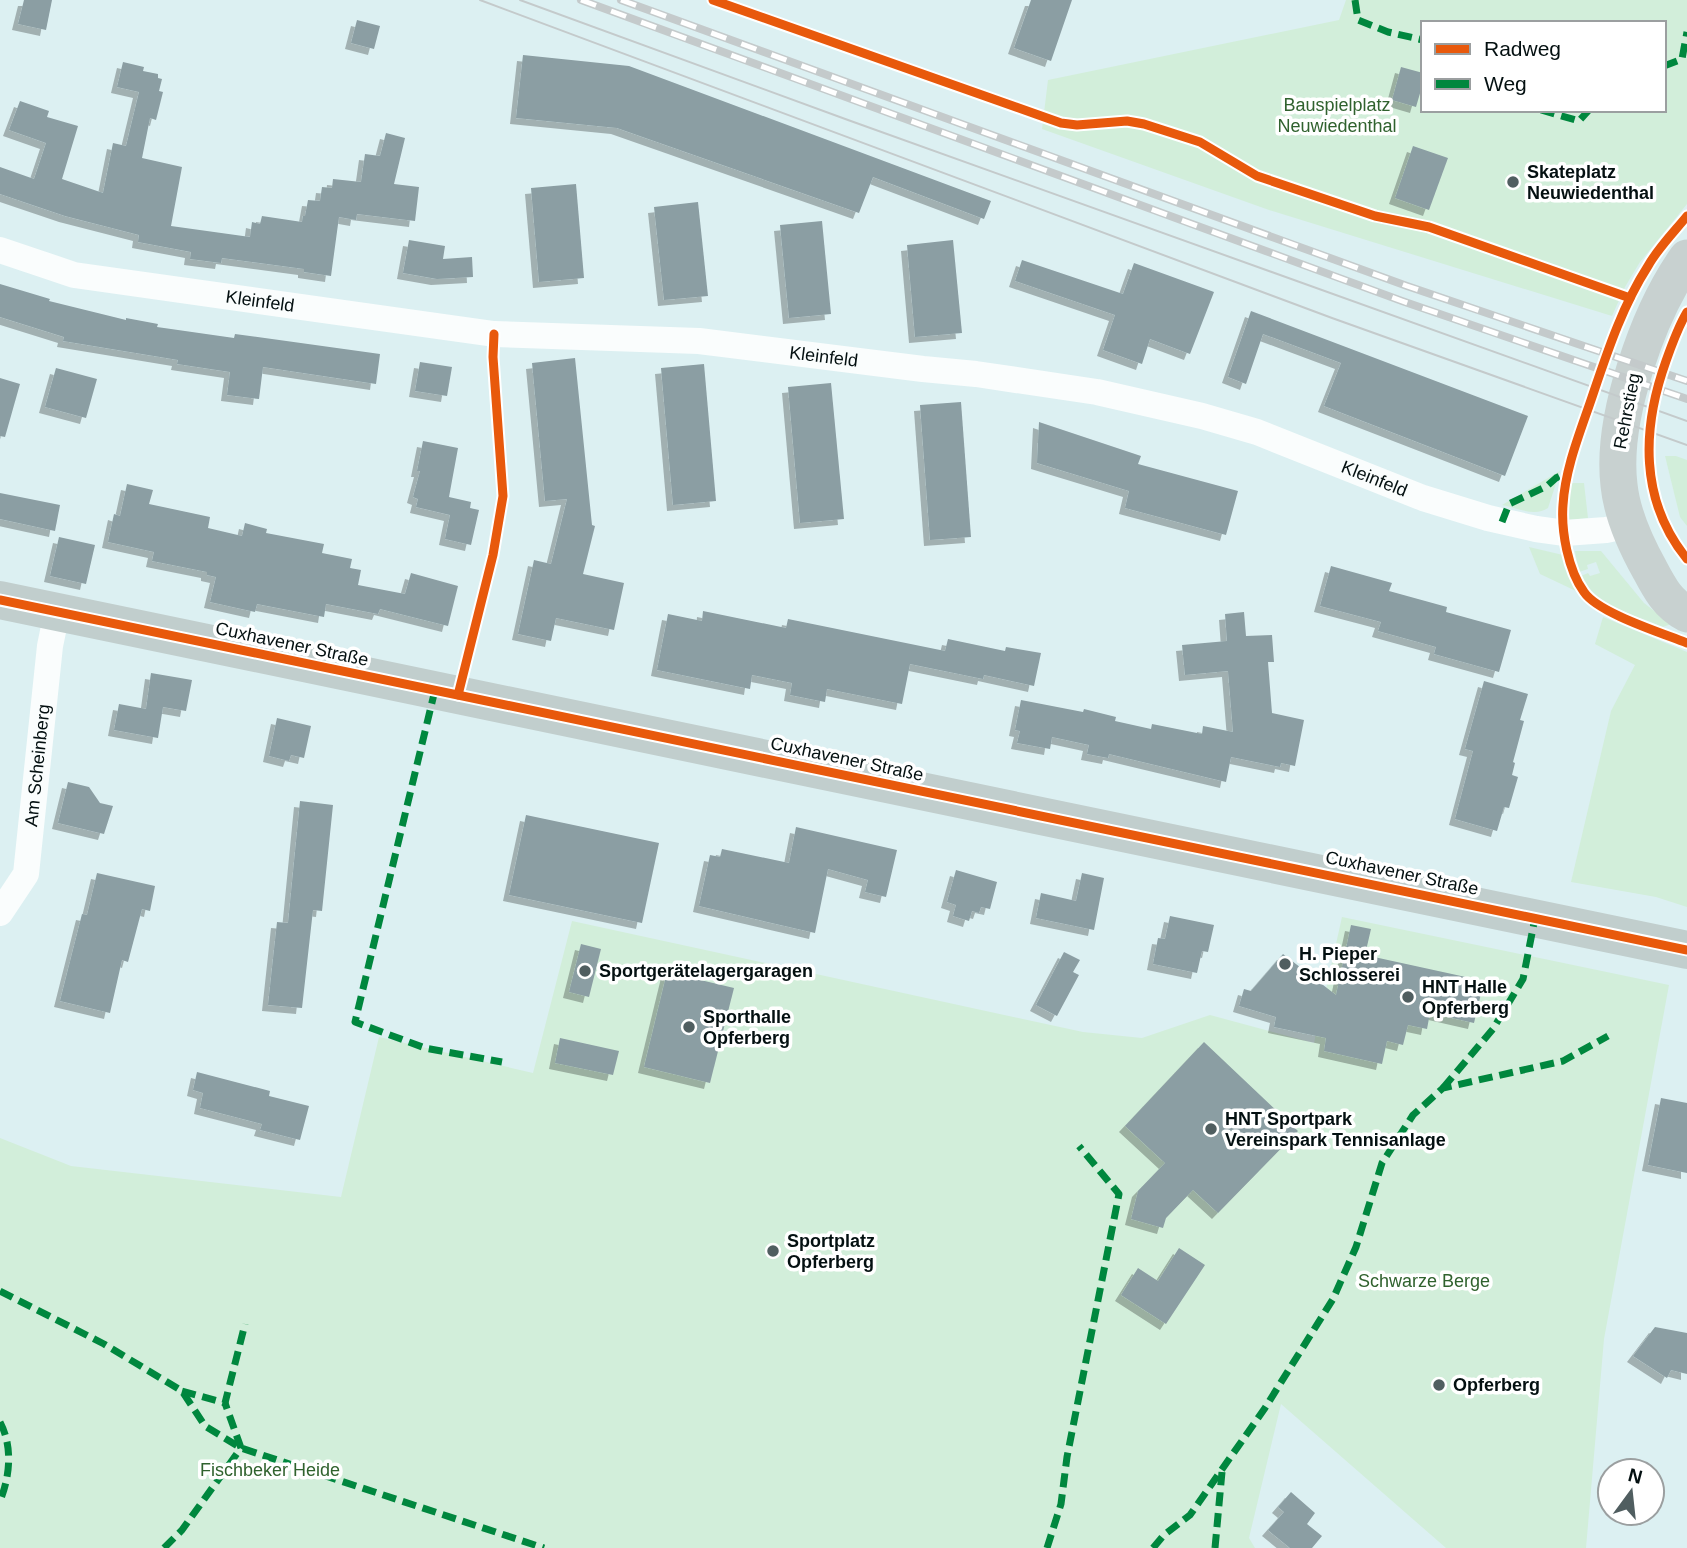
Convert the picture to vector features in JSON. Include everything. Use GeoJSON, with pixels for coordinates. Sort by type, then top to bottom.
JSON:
{"type":"FeatureCollection","features":[{"type":"Feature","properties":{"kind":"main road","name":"Cuxhavener Straße"},"geometry":{"type":"LineString","coordinates":[[0,600],[1687,950]]}},
{"type":"Feature","properties":{"kind":"street","name":"Kleinfeld"},"geometry":{"type":"LineString","coordinates":[[0,250],[74,275],[494,334],[699,341],[976,374],[1097,392],[1202,416],[1257,432],[1423,498],[1495,520],[1565,533],[1630,525]]}},
{"type":"Feature","properties":{"kind":"street","name":"Rehrstieg"},"geometry":{"type":"LineString","coordinates":[[1687,258],[1665,293],[1649,327],[1619,436],[1619,488],[1637,547],[1662,594],[1687,614]]}},
{"type":"Feature","properties":{"kind":"street"},"geometry":{"type":"LineString","coordinates":[[1650,570],[1687,590]]}},
{"type":"Feature","properties":{"kind":"street","name":"Am Scheinberg"},"geometry":{"type":"LineString","coordinates":[[0,913],[26,874],[48,659],[57,612]]}},
{"type":"Feature","properties":{"kind":"green space","name":"Bauspielplatz Neuwiedenthal"},"geometry":{"type":"Polygon","coordinates":[[[1346,0],[1687,0],[1687,204],[1640,262],[1612,316],[1269,210],[1042,129],[1048,80],[1339,20],[1346,0]]]}},
{"type":"Feature","properties":{"kind":"green space"},"geometry":{"type":"Polygon","coordinates":[[[1665,456],[1687,460],[1687,526],[1680,517],[1665,456]]]}},
{"type":"Feature","properties":{"kind":"green space"},"geometry":{"type":"Polygon","coordinates":[[[1560,471],[1548,508],[1543,511],[1532,512],[1502,505],[1560,471]]]}},
{"type":"Feature","properties":{"kind":"green space"},"geometry":{"type":"Polygon","coordinates":[[[1571,483],[1584,483],[1588,518],[1568,520],[1571,483]]]}},
{"type":"Feature","properties":{"kind":"green space"},"geometry":{"type":"Polygon","coordinates":[[[1529,547],[1563,555],[1576,591],[1540,574],[1529,547]]]}},
{"type":"Feature","properties":{"kind":"green space"},"geometry":{"type":"Polygon","coordinates":[[[1575,551],[1601,551],[1644,603],[1671,624],[1663,627],[1617,608],[1596,595],[1581,576],[1600,573],[1596,562],[1579,572],[1575,551]]]}},
{"type":"Feature","properties":{"kind":"green space"},"geometry":{"type":"Polygon","coordinates":[[[1603,617],[1687,652],[1687,907],[1656,897],[1571,882],[1611,711],[1635,665],[1595,644],[1603,617]]]}},
{"type":"Feature","properties":{"kind":"green space"},"geometry":{"type":"Polygon","coordinates":[[[1342,917],[1669,985],[1604,1339],[1586,1548],[1446,1548],[1281,1404],[1249,1538],[1255,1548],[0,1548],[0,1138],[71,1166],[341,1197],[379,1037],[533,1073],[572,921],[1083,1032],[1142,1038],[1210,1015],[1314,1043],[1342,917]]]}},
{"type":"Feature","properties":{"kind":"building"},"geometry":{"type":"Polygon","coordinates":[[[24,0],[52,0],[46,30],[18,24],[24,0]]]}},
{"type":"Feature","properties":{"kind":"building"},"geometry":{"type":"Polygon","coordinates":[[[1031,0],[1072,0],[1051,61],[1014,48],[1031,0]]]}},
{"type":"Feature","properties":{"kind":"building"},"geometry":{"type":"Polygon","coordinates":[[[357,20],[380,26],[374,49],[351,43],[357,20]]]}},
{"type":"Feature","properties":{"kind":"building"},"geometry":{"type":"Polygon","coordinates":[[[523,55],[629,66],[991,201],[984,219],[873,177],[859,213],[617,128],[516,118],[523,55]]]}},
{"type":"Feature","properties":{"kind":"building"},"geometry":{"type":"Polygon","coordinates":[[[123,62],[144,67],[143,71],[158,74],[158,78],[162,79],[159,91],[163,92],[156,120],[150,118],[142,158],[182,167],[171,226],[250,237],[252,222],[260,224],[262,216],[302,222],[308,200],[320,201],[322,187],[332,188],[333,179],[361,182],[365,154],[380,156],[386,133],[405,138],[394,184],[419,187],[415,221],[357,214],[356,220],[339,217],[331,276],[304,272],[304,269],[222,258],[221,263],[190,259],[191,252],[138,242],[139,235],[65,216],[0,194],[0,167],[34,179],[46,143],[9,130],[20,101],[49,111],[47,117],[78,126],[62,179],[103,193],[113,143],[126,146],[139,92],[117,87],[123,62]]]}},
{"type":"Feature","properties":{"kind":"building"},"geometry":{"type":"Polygon","coordinates":[[[1401,67],[1421,72],[1421,90],[1416,107],[1392,100],[1401,67]]]}},
{"type":"Feature","properties":{"kind":"building"},"geometry":{"type":"Polygon","coordinates":[[[1413,146],[1448,158],[1429,210],[1395,198],[1413,146]]]}},
{"type":"Feature","properties":{"kind":"building"},"geometry":{"type":"Polygon","coordinates":[[[576,184],[584,278],[539,282],[531,188],[576,184]]]}},
{"type":"Feature","properties":{"kind":"building"},"geometry":{"type":"Polygon","coordinates":[[[698,202],[708,296],[664,300],[654,207],[698,202]]]}},
{"type":"Feature","properties":{"kind":"building"},"geometry":{"type":"Polygon","coordinates":[[[822,221],[831,314],[789,318],[780,225],[822,221]]]}},
{"type":"Feature","properties":{"kind":"building"},"geometry":{"type":"Polygon","coordinates":[[[409,240],[445,246],[443,259],[472,257],[473,277],[437,279],[403,273],[409,240]]]}},
{"type":"Feature","properties":{"kind":"building"},"geometry":{"type":"Polygon","coordinates":[[[953,240],[962,333],[915,337],[907,245],[953,240]]]}},
{"type":"Feature","properties":{"kind":"building"},"geometry":{"type":"Polygon","coordinates":[[[1022,260],[1123,294],[1134,263],[1214,292],[1190,354],[1150,339],[1142,364],[1103,350],[1115,315],[1015,281],[1022,260]]]}},
{"type":"Feature","properties":{"kind":"building"},"geometry":{"type":"Polygon","coordinates":[[[0,284],[50,299],[49,301],[126,320],[158,324],[157,327],[234,338],[235,334],[380,354],[376,384],[263,367],[259,399],[227,395],[230,372],[177,364],[178,360],[63,341],[64,337],[0,317],[0,284]]]}},
{"type":"Feature","properties":{"kind":"building"},"geometry":{"type":"Polygon","coordinates":[[[1251,311],[1528,416],[1505,476],[1324,406],[1341,363],[1263,334],[1246,384],[1228,377],[1251,311]]]}},
{"type":"Feature","properties":{"kind":"building"},"geometry":{"type":"Polygon","coordinates":[[[575,358],[592,525],[595,526],[583,574],[624,583],[614,630],[556,618],[551,641],[518,634],[534,560],[551,564],[567,499],[545,501],[532,363],[575,358]]]}},
{"type":"Feature","properties":{"kind":"building"},"geometry":{"type":"Polygon","coordinates":[[[420,362],[452,367],[447,396],[415,391],[420,362]]]}},
{"type":"Feature","properties":{"kind":"building"},"geometry":{"type":"Polygon","coordinates":[[[704,364],[716,501],[673,505],[661,368],[704,364]]]}},
{"type":"Feature","properties":{"kind":"building"},"geometry":{"type":"Polygon","coordinates":[[[56,368],[97,379],[86,418],[45,407],[56,368]]]}},
{"type":"Feature","properties":{"kind":"building"},"geometry":{"type":"Polygon","coordinates":[[[0,378],[20,384],[5,437],[0,436],[0,378]]]}},
{"type":"Feature","properties":{"kind":"building"},"geometry":{"type":"Polygon","coordinates":[[[831,383],[844,519],[800,523],[788,387],[831,383]]]}},
{"type":"Feature","properties":{"kind":"building"},"geometry":{"type":"Polygon","coordinates":[[[961,402],[971,537],[930,540],[920,405],[961,402]]]}},
{"type":"Feature","properties":{"kind":"building"},"geometry":{"type":"Polygon","coordinates":[[[1039,422],[1141,456],[1138,464],[1238,491],[1226,535],[1125,508],[1129,491],[1037,463],[1039,422]]]}},
{"type":"Feature","properties":{"kind":"building"},"geometry":{"type":"Polygon","coordinates":[[[423,441],[458,448],[449,497],[471,502],[470,508],[479,510],[471,545],[445,539],[450,515],[416,507],[418,499],[413,497],[420,471],[417,471],[423,441]]]}},
{"type":"Feature","properties":{"kind":"building"},"geometry":{"type":"Polygon","coordinates":[[[127,484],[153,490],[149,504],[210,517],[208,528],[242,536],[245,523],[267,529],[266,533],[324,544],[322,553],[352,559],[350,568],[361,570],[358,585],[405,594],[411,573],[458,586],[448,626],[380,609],[378,614],[326,604],[324,617],[257,604],[255,612],[210,602],[216,577],[207,575],[207,572],[152,561],[154,552],[108,542],[114,514],[120,516],[127,484]]]}},
{"type":"Feature","properties":{"kind":"building"},"geometry":{"type":"Polygon","coordinates":[[[0,493],[60,505],[55,531],[0,519],[0,493]]]}},
{"type":"Feature","properties":{"kind":"building"},"geometry":{"type":"Polygon","coordinates":[[[59,537],[95,545],[86,584],[50,576],[59,537]]]}},
{"type":"Feature","properties":{"kind":"building"},"geometry":{"type":"Polygon","coordinates":[[[1331,566],[1392,583],[1389,591],[1447,607],[1446,612],[1511,630],[1499,672],[1434,654],[1436,647],[1378,631],[1381,622],[1320,606],[1331,566]]]}},
{"type":"Feature","properties":{"kind":"building"},"geometry":{"type":"Polygon","coordinates":[[[703,611],[786,628],[788,619],[945,651],[948,639],[1005,651],[1006,647],[1041,653],[1034,686],[910,664],[902,704],[827,689],[825,702],[790,695],[792,683],[752,675],[750,689],[657,670],[668,614],[702,621],[703,611]]]}},
{"type":"Feature","properties":{"kind":"building"},"geometry":{"type":"Polygon","coordinates":[[[1244,612],[1246,636],[1272,635],[1274,662],[1268,662],[1272,713],[1304,720],[1295,766],[1281,763],[1280,767],[1231,757],[1226,782],[1109,754],[1108,758],[1087,754],[1089,745],[1052,737],[1050,749],[1017,743],[1020,731],[1015,730],[1021,700],[1083,712],[1084,709],[1116,717],[1115,721],[1151,729],[1152,724],[1202,734],[1203,726],[1233,732],[1228,671],[1185,675],[1182,645],[1227,641],[1225,614],[1244,612]]]}},
{"type":"Feature","properties":{"kind":"building"},"geometry":{"type":"Polygon","coordinates":[[[151,673],[192,680],[186,711],[163,707],[158,738],[114,730],[119,704],[146,709],[151,673]]]}},
{"type":"Feature","properties":{"kind":"building"},"geometry":{"type":"Polygon","coordinates":[[[1484,681],[1528,694],[1520,720],[1524,721],[1513,762],[1512,775],[1518,777],[1509,808],[1504,807],[1497,831],[1455,819],[1473,751],[1465,749],[1484,681]]]}},
{"type":"Feature","properties":{"kind":"building"},"geometry":{"type":"Polygon","coordinates":[[[277,718],[311,726],[304,758],[291,755],[289,761],[269,756],[277,718]]]}},
{"type":"Feature","properties":{"kind":"building"},"geometry":{"type":"Polygon","coordinates":[[[68,782],[89,787],[100,803],[113,806],[104,834],[58,823],[68,782]]]}},
{"type":"Feature","properties":{"kind":"building"},"geometry":{"type":"Polygon","coordinates":[[[300,801],[333,805],[322,911],[313,910],[302,1008],[268,1005],[277,922],[288,923],[300,801]]]}},
{"type":"Feature","properties":{"kind":"building"},"geometry":{"type":"Polygon","coordinates":[[[526,815],[659,843],[642,923],[509,895],[526,815]]]}},
{"type":"Feature","properties":{"kind":"building"},"geometry":{"type":"Polygon","coordinates":[[[796,827],[897,850],[886,897],[865,892],[868,880],[828,869],[815,933],[699,906],[710,855],[720,857],[722,849],[789,863],[796,827]]]}},
{"type":"Feature","properties":{"kind":"building"},"geometry":{"type":"Polygon","coordinates":[[[956,870],[997,882],[990,909],[981,907],[979,913],[972,911],[969,921],[953,916],[956,905],[947,902],[956,870]]]}},
{"type":"Feature","properties":{"kind":"building"},"geometry":{"type":"Polygon","coordinates":[[[97,873],[155,886],[150,911],[142,909],[128,962],[122,960],[110,1013],[60,1001],[82,914],[87,915],[97,873]]]}},
{"type":"Feature","properties":{"kind":"building"},"geometry":{"type":"Polygon","coordinates":[[[1082,873],[1104,878],[1094,930],[1036,918],[1041,893],[1076,901],[1082,873]]]}},
{"type":"Feature","properties":{"kind":"building"},"geometry":{"type":"Polygon","coordinates":[[[1170,916],[1214,925],[1208,952],[1202,951],[1197,973],[1153,964],[1158,938],[1165,939],[1170,916]]]}},
{"type":"Feature","properties":{"kind":"building","name":"HNT Halle Opferberg"},"geometry":{"type":"Polygon","coordinates":[[[1351,925],[1371,929],[1365,955],[1484,981],[1474,1023],[1430,1013],[1427,1029],[1408,1025],[1403,1045],[1387,1041],[1382,1064],[1324,1051],[1326,1038],[1274,1027],[1276,1017],[1239,1006],[1244,989],[1251,991],[1283,954],[1336,995],[1351,925]]]}},
{"type":"Feature","properties":{"kind":"building","name":"Sportgerätelagergaragen"},"geometry":{"type":"Polygon","coordinates":[[[581,944],[601,949],[589,997],[569,992],[581,944]]]}},
{"type":"Feature","properties":{"kind":"building"},"geometry":{"type":"Polygon","coordinates":[[[1064,952],[1080,960],[1073,972],[1079,975],[1057,1016],[1036,1005],[1064,952]]]}},
{"type":"Feature","properties":{"kind":"building","name":"Sporthalle Opferberg"},"geometry":{"type":"Polygon","coordinates":[[[667,972],[734,988],[710,1083],[644,1067],[667,972]]]}},
{"type":"Feature","properties":{"kind":"building"},"geometry":{"type":"Polygon","coordinates":[[[560,1038],[619,1051],[613,1075],[555,1063],[560,1038]]]}},
{"type":"Feature","properties":{"kind":"building","name":"HNT Sportpark Vereinspark Tennisanlage"},"geometry":{"type":"Polygon","coordinates":[[[1204,1042],[1298,1131],[1218,1213],[1193,1190],[1166,1218],[1163,1228],[1131,1219],[1138,1191],[1165,1163],[1125,1126],[1204,1042]]]}},
{"type":"Feature","properties":{"kind":"building"},"geometry":{"type":"Polygon","coordinates":[[[197,1072],[270,1091],[269,1096],[309,1106],[300,1140],[260,1130],[262,1124],[200,1108],[203,1093],[193,1090],[197,1072]]]}},
{"type":"Feature","properties":{"kind":"building"},"geometry":{"type":"Polygon","coordinates":[[[1661,1098],[1687,1103],[1687,1173],[1648,1165],[1661,1098]]]}},
{"type":"Feature","properties":{"kind":"building"},"geometry":{"type":"Polygon","coordinates":[[[1179,1248],[1205,1265],[1166,1324],[1121,1295],[1138,1268],[1158,1281],[1179,1248]]]}},
{"type":"Feature","properties":{"kind":"building"},"geometry":{"type":"Polygon","coordinates":[[[1655,1327],[1687,1333],[1687,1374],[1671,1370],[1667,1378],[1633,1356],[1655,1327]]]}},
{"type":"Feature","properties":{"kind":"building"},"geometry":{"type":"Polygon","coordinates":[[[1291,1492],[1315,1513],[1307,1524],[1322,1536],[1312,1548],[1290,1548],[1268,1530],[1284,1512],[1278,1507],[1291,1492]]]}},
{"type":"Feature","properties":{"kind":"tram line"},"geometry":{"type":"LineString","coordinates":[[480,0],[1332,318],[1687,445]]}},
{"type":"Feature","properties":{"kind":"tram line"},"geometry":{"type":"LineString","coordinates":[[520,0],[1687,421]]}},
{"type":"Feature","properties":{"kind":"railway"},"geometry":{"type":"LineString","coordinates":[[581,0],[1402,301],[1687,399]]}},
{"type":"Feature","properties":{"kind":"railway"},"geometry":{"type":"LineString","coordinates":[[621,0],[1407,286],[1687,381]]}},
{"type":"Feature","properties":{"kind":"marked path"},"geometry":{"type":"LineString","coordinates":[[1355,0],[1358,20],[1388,32],[1421,40]]}},
{"type":"Feature","properties":{"kind":"marked path"},"geometry":{"type":"LineString","coordinates":[[1666,65],[1682,59],[1687,32]]}},
{"type":"Feature","properties":{"kind":"marked path"},"geometry":{"type":"LineString","coordinates":[[1548,112],[1579,121],[1587,112]]}},
{"type":"Feature","properties":{"kind":"marked path"},"geometry":{"type":"LineString","coordinates":[[1502,522],[1509,504],[1547,486],[1568,472]]}},
{"type":"Feature","properties":{"kind":"marked path"},"geometry":{"type":"LineString","coordinates":[[435,690],[355,1022],[425,1048],[502,1062]]}},
{"type":"Feature","properties":{"kind":"marked path"},"geometry":{"type":"LineString","coordinates":[[1443,1088],[1493,1029],[1523,979],[1535,918]]}},
{"type":"Feature","properties":{"kind":"marked path"},"geometry":{"type":"LineString","coordinates":[[1153,1548],[1164,1535],[1190,1515],[1265,1408],[1333,1299],[1356,1247],[1382,1163],[1413,1115],[1443,1088],[1563,1061],[1608,1036]]}},
{"type":"Feature","properties":{"kind":"marked path"},"geometry":{"type":"LineString","coordinates":[[1047,1548],[1061,1504],[1067,1457],[1119,1194],[1079,1146]]}},
{"type":"Feature","properties":{"kind":"marked path"},"geometry":{"type":"LineString","coordinates":[[0,1291],[104,1344],[182,1391],[205,1426],[241,1448],[544,1548]]}},
{"type":"Feature","properties":{"kind":"marked path"},"geometry":{"type":"LineString","coordinates":[[182,1391],[225,1403],[245,1324]]}},
{"type":"Feature","properties":{"kind":"marked path"},"geometry":{"type":"LineString","coordinates":[[164,1548],[182,1530],[241,1448],[225,1403]]}},
{"type":"Feature","properties":{"kind":"marked path"},"geometry":{"type":"LineString","coordinates":[[0,1422],[7,1441],[9,1461],[0,1501]]}},
{"type":"Feature","properties":{"kind":"marked path"},"geometry":{"type":"LineString","coordinates":[[1215,1548],[1222,1472]]}},
{"type":"Feature","properties":{"kind":"cycle path"},"geometry":{"type":"LineString","coordinates":[[713,0],[1061,123],[1077,125],[1127,121],[1200,142],[1257,176],[1375,216],[1429,227],[1630,298]]}},
{"type":"Feature","properties":{"kind":"cycle path"},"geometry":{"type":"LineString","coordinates":[[1687,216],[1652,259],[1622,315],[1573,453],[1564,492],[1563,515],[1570,562],[1578,583],[1591,600],[1631,622],[1687,643]]}},
{"type":"Feature","properties":{"kind":"cycle path"},"geometry":{"type":"LineString","coordinates":[[1687,312],[1658,386],[1649,438],[1653,488],[1660,513],[1671,536],[1687,559]]}},
{"type":"Feature","properties":{"kind":"cycle path"},"geometry":{"type":"LineString","coordinates":[[458,695],[493,555],[503,496],[493,357],[494,334]]}},
{"type":"Feature","properties":{"kind":"cycle path"},"geometry":{"type":"LineString","coordinates":[[0,600],[1687,950]]}},
{"type":"Feature","properties":{"kind":"place","name":"Skateplatz Neuwiedenthal"},"geometry":{"type":"Point","coordinates":[1513,182]}},
{"type":"Feature","properties":{"kind":"place","name":"H. Pieper Schlosserei"},"geometry":{"type":"Point","coordinates":[1285,964]}},
{"type":"Feature","properties":{"kind":"place","name":"Sportgerätelagergaragen"},"geometry":{"type":"Point","coordinates":[585,971]}},
{"type":"Feature","properties":{"kind":"place","name":"HNT Halle Opferberg"},"geometry":{"type":"Point","coordinates":[1408,997]}},
{"type":"Feature","properties":{"kind":"place","name":"Sporthalle Opferberg"},"geometry":{"type":"Point","coordinates":[689,1027]}},
{"type":"Feature","properties":{"kind":"place","name":"HNT Sportpark Vereinspark Tennisanlage"},"geometry":{"type":"Point","coordinates":[1211,1129]}},
{"type":"Feature","properties":{"kind":"place","name":"Sportplatz Opferberg"},"geometry":{"type":"Point","coordinates":[773,1251]}},
{"type":"Feature","properties":{"kind":"place","name":"Opferberg"},"geometry":{"type":"Point","coordinates":[1439,1385]}},
{"type":"Feature","properties":{"kind":"park label","name":"Schwarze Berge"},"geometry":{"type":"Point","coordinates":[1424,1281]}},
{"type":"Feature","properties":{"kind":"park label","name":"Fischbeker Heide"},"geometry":{"type":"Point","coordinates":[270,1470]}}]}
